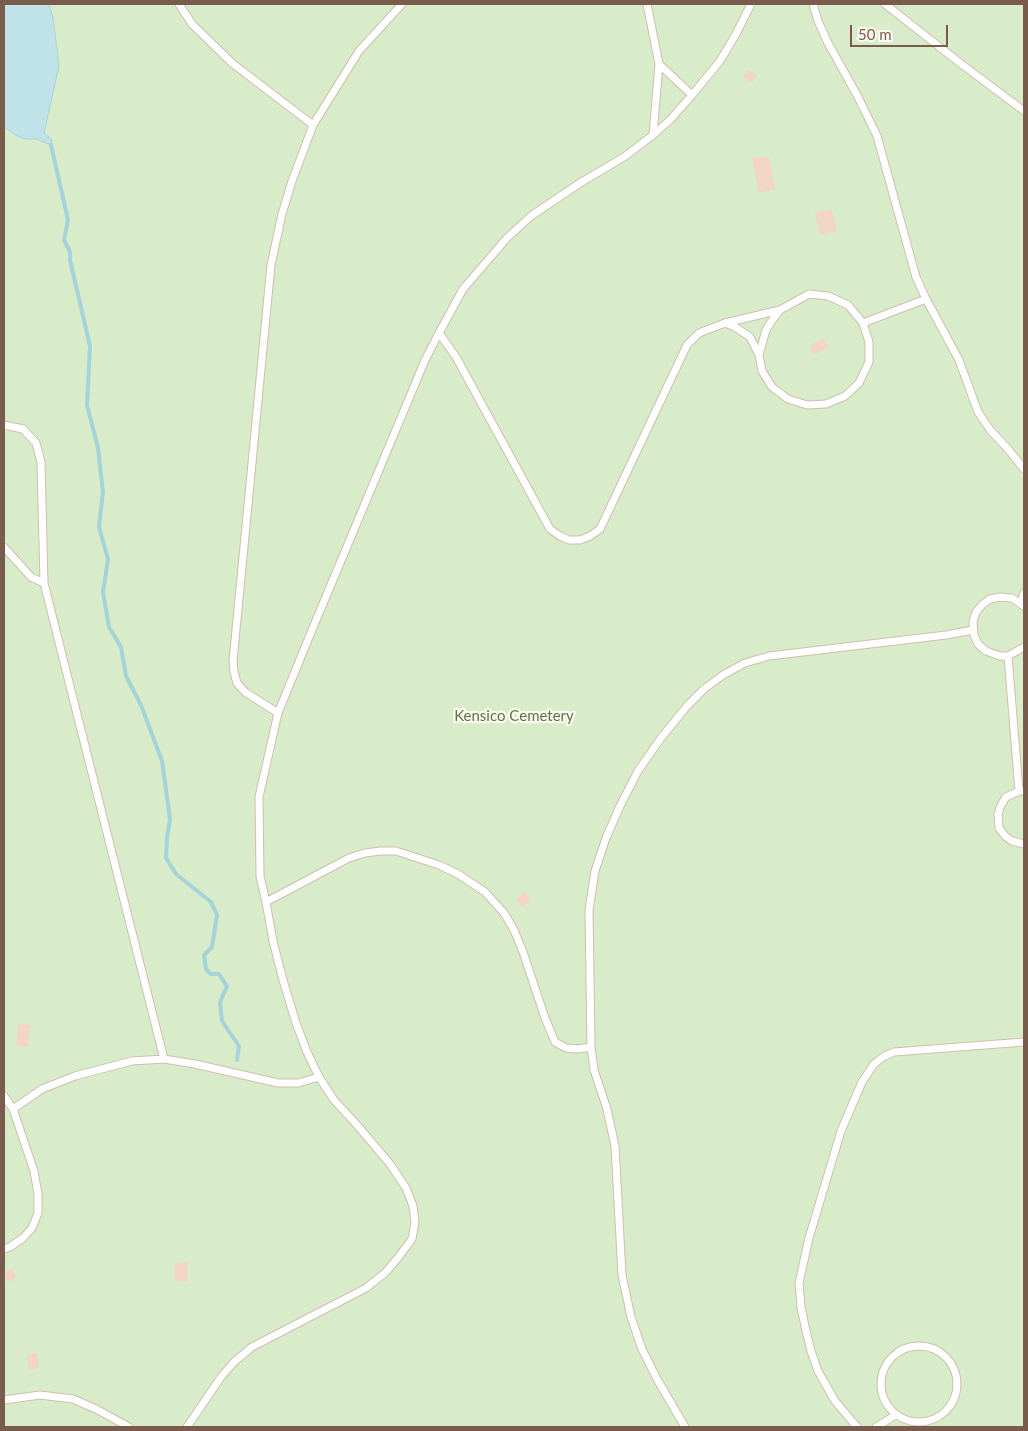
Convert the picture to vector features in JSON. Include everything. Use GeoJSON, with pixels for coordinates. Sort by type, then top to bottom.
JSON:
{"type":"FeatureCollection","features":[{"type":"Feature","properties":{"kind":"lane"},"geometry":{"type":"LineString","coordinates":[[179,4],[192,24],[232,62],[313,125]]}},
{"type":"Feature","properties":{"kind":"lane"},"geometry":{"type":"LineString","coordinates":[[278,712],[245,692],[238,683],[233,661],[271,265],[282,214],[313,125],[359,51],[402,4]]}},
{"type":"Feature","properties":{"kind":"lane"},"geometry":{"type":"LineString","coordinates":[[647,4],[659,64],[654,135]]}},
{"type":"Feature","properties":{"kind":"lane"},"geometry":{"type":"LineString","coordinates":[[187,1427],[234,1362],[252,1347],[366,1288],[385,1273],[412,1239],[415,1222],[413,1206],[406,1188],[390,1164],[334,1100],[319,1076],[296,1023],[273,941],[260,876],[259,797],[278,712],[425,360],[463,289],[507,238],[531,216],[624,156],[654,135],[670,120],[720,61],[736,34],[750,4]]}},
{"type":"Feature","properties":{"kind":"lane"},"geometry":{"type":"LineString","coordinates":[[813,4],[828,43],[876,136],[916,277],[959,360],[978,412],[991,432],[1024,469]]}},
{"type":"Feature","properties":{"kind":"lane"},"geometry":{"type":"LineString","coordinates":[[885,4],[1024,111]]}},
{"type":"Feature","properties":{"kind":"lane"},"geometry":{"type":"LineString","coordinates":[[659,64],[692,94]]}},
{"type":"Feature","properties":{"kind":"lane"},"geometry":{"type":"LineString","coordinates":[[439,333],[456,357],[550,529],[569,540],[580,540],[600,529],[687,345],[699,333],[725,324],[780,310],[809,294],[828,296],[848,305],[863,322],[869,342],[869,362],[859,383],[845,396],[826,404],[807,405],[788,399],[772,387],[762,371],[759,355],[750,337],[735,327],[725,324]]}},
{"type":"Feature","properties":{"kind":"lane"},"geometry":{"type":"LineString","coordinates":[[863,322],[926,299]]}},
{"type":"Feature","properties":{"kind":"lane"},"geometry":{"type":"LineString","coordinates":[[759,355],[766,330],[772,318],[780,310]]}},
{"type":"Feature","properties":{"kind":"lane"},"geometry":{"type":"LineString","coordinates":[[4,425],[23,429],[36,443],[41,462],[44,583],[164,1059]]}},
{"type":"Feature","properties":{"kind":"lane"},"geometry":{"type":"LineString","coordinates":[[4,547],[31,577],[44,583]]}},
{"type":"Feature","properties":{"kind":"lane"},"geometry":{"type":"LineString","coordinates":[[1024,592],[1023,605],[1012,598],[1000,597],[990,599],[976,612],[973,622],[974,635],[978,644],[986,651],[1000,656],[1008,656],[1024,646]]}},
{"type":"Feature","properties":{"kind":"lane"},"geometry":{"type":"LineString","coordinates":[[685,1427],[656,1379],[631,1317],[622,1275],[615,1146],[607,1109],[594,1070],[591,1047],[589,910],[595,871],[606,838],[638,771],[661,738],[687,706],[704,689],[723,675],[745,663],[769,656],[974,630]]}},
{"type":"Feature","properties":{"kind":"lane"},"geometry":{"type":"LineString","coordinates":[[1008,656],[1022,791],[1006,798],[1000,805],[998,814],[1000,828],[1004,836],[1012,841],[1024,844]]}},
{"type":"Feature","properties":{"kind":"lane"},"geometry":{"type":"LineString","coordinates":[[266,902],[349,858],[366,853],[396,851],[439,865],[458,874],[485,892],[504,913],[514,930],[523,952],[555,1042],[566,1048],[591,1047]]}},
{"type":"Feature","properties":{"kind":"lane"},"geometry":{"type":"LineString","coordinates":[[857,1427],[835,1401],[818,1371],[806,1331],[799,1283],[809,1238],[841,1131],[862,1082],[874,1064],[894,1052],[1024,1042]]}},
{"type":"Feature","properties":{"kind":"lane"},"geometry":{"type":"LineString","coordinates":[[13,1108],[42,1089],[75,1076],[132,1061],[164,1059],[278,1083],[298,1083],[319,1076]]}},
{"type":"Feature","properties":{"kind":"lane"},"geometry":{"type":"LineString","coordinates":[[4,1096],[13,1108],[34,1171],[38,1194],[38,1213],[32,1228],[23,1238],[4,1249]]}},
{"type":"Feature","properties":{"kind":"lane"},"geometry":{"type":"LineString","coordinates":[[916,1346],[929,1347],[941,1352],[952,1364],[957,1377],[957,1394],[951,1406],[944,1414],[926,1422],[913,1422],[896,1415],[887,1406],[881,1390],[882,1376],[889,1360],[903,1349],[916,1346]]}},
{"type":"Feature","properties":{"kind":"lane"},"geometry":{"type":"LineString","coordinates":[[4,1400],[40,1395],[73,1399],[129,1427]]}},
{"type":"Feature","properties":{"kind":"lane"},"geometry":{"type":"LineString","coordinates":[[876,1427],[896,1415]]}},
{"type":"Feature","properties":{"kind":"green space","name":"Kensico Cemetery"},"geometry":{"type":"Polygon","coordinates":[[[4,4],[1024,4],[1024,1427],[4,1427],[4,4]]]}},
{"type":"Feature","properties":{"kind":"water"},"geometry":{"type":"Polygon","coordinates":[[[4,4],[49,4],[53,18],[59,66],[44,133],[52,140],[51,145],[36,139],[26,139],[17,136],[4,127],[4,4]]]}},
{"type":"Feature","properties":{"kind":"building"},"geometry":{"type":"Polygon","coordinates":[[[748,70],[757,75],[752,83],[743,78],[748,70]]]}},
{"type":"Feature","properties":{"kind":"building"},"geometry":{"type":"Polygon","coordinates":[[[769,157],[775,189],[759,193],[752,158],[769,157]]]}},
{"type":"Feature","properties":{"kind":"building"},"geometry":{"type":"Polygon","coordinates":[[[832,209],[837,231],[820,235],[815,213],[832,209]]]}},
{"type":"Feature","properties":{"kind":"building"},"geometry":{"type":"Polygon","coordinates":[[[824,338],[828,347],[814,355],[809,346],[824,338]]]}},
{"type":"Feature","properties":{"kind":"building"},"geometry":{"type":"Polygon","coordinates":[[[525,892],[531,900],[522,907],[516,898],[525,892]]]}},
{"type":"Feature","properties":{"kind":"building"},"geometry":{"type":"Polygon","coordinates":[[[18,1024],[30,1025],[28,1047],[16,1046],[18,1024]]]}},
{"type":"Feature","properties":{"kind":"building"},"geometry":{"type":"Polygon","coordinates":[[[174,1263],[187,1263],[188,1281],[175,1281],[174,1263]]]}},
{"type":"Feature","properties":{"kind":"building"},"geometry":{"type":"Polygon","coordinates":[[[13,1269],[16,1278],[7,1282],[4,1272],[13,1269]]]}},
{"type":"Feature","properties":{"kind":"building"},"geometry":{"type":"Polygon","coordinates":[[[37,1353],[39,1368],[29,1370],[27,1355],[37,1353]]]}},
{"type":"Feature","properties":{"kind":"waterway"},"geometry":{"type":"LineString","coordinates":[[51,145],[68,220],[64,240],[70,252],[70,260],[90,346],[87,405],[98,448],[103,492],[99,527],[108,559],[103,592],[109,627],[121,647],[126,676],[141,705],[162,761],[170,819],[166,858],[176,874],[211,902],[217,915],[212,947],[204,955],[206,969],[211,974],[219,974],[227,986],[220,1002],[222,1021],[239,1046],[237,1060]]}}]}
